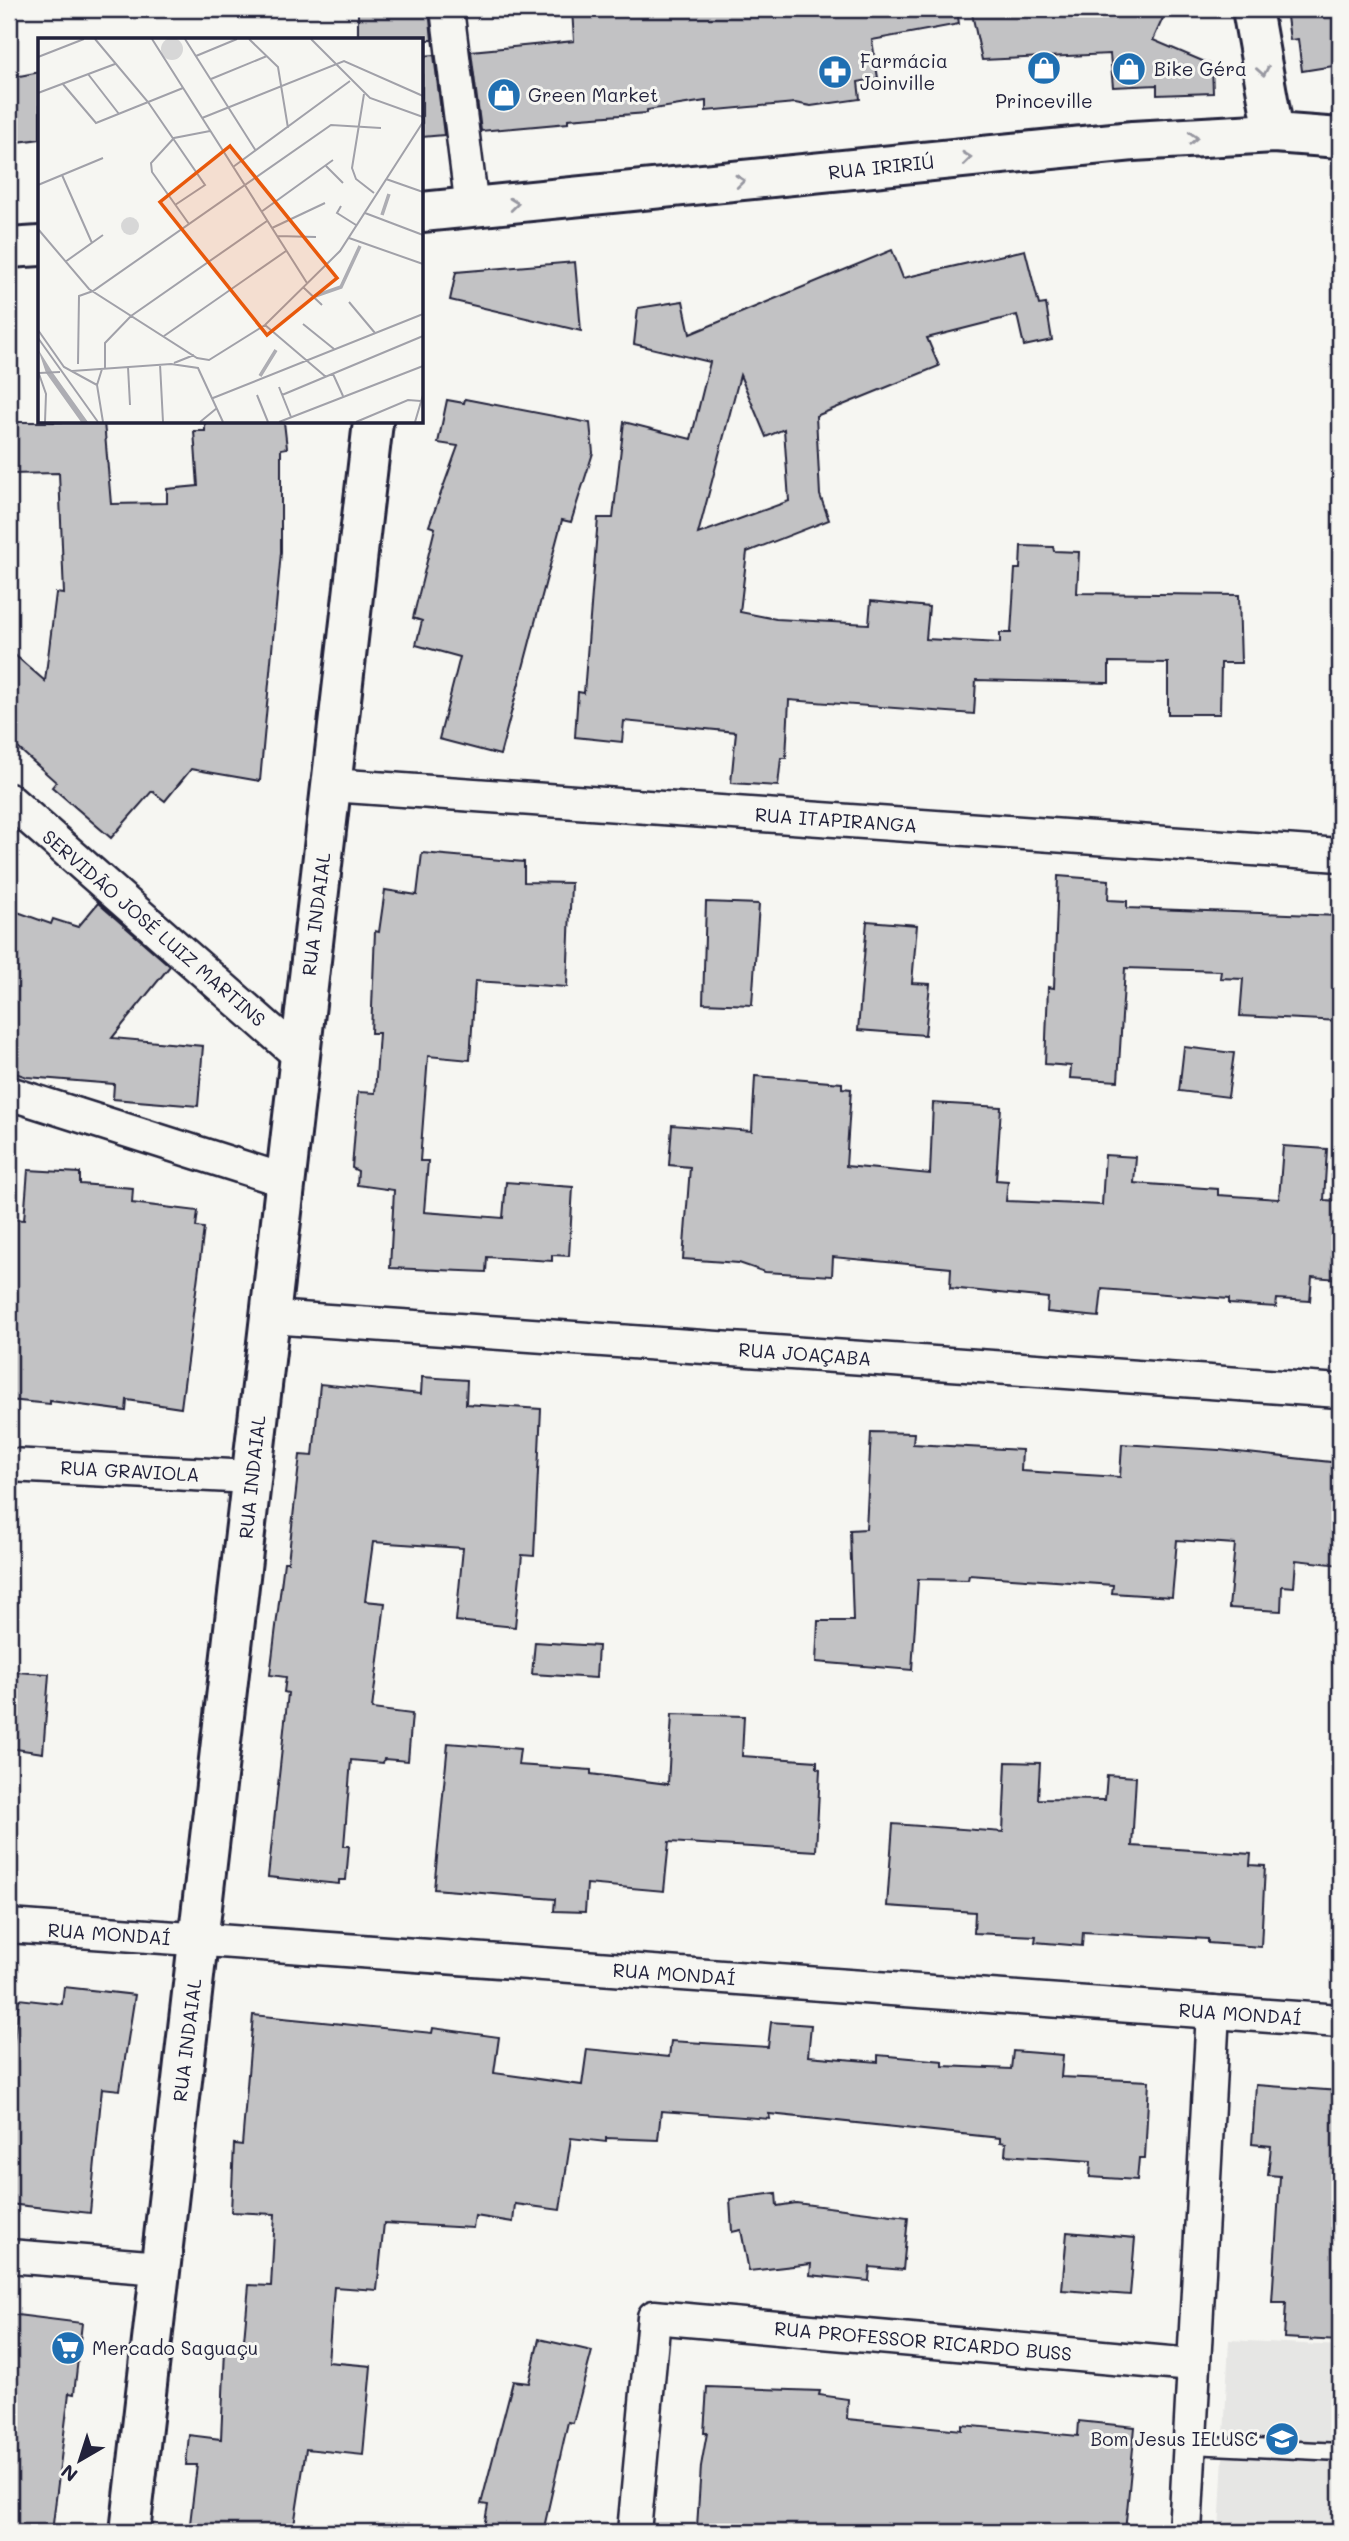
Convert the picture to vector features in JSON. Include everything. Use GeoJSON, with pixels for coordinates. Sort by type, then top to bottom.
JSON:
{"type":"FeatureCollection","features":[{"type":"Feature","properties":{"kind":"street"},"geometry":{"type":"LineString","coordinates":[[447,9],[472,208]]}},
{"type":"Feature","properties":{"kind":"street"},"geometry":{"type":"LineString","coordinates":[[1252,9],[1274,133]]}},
{"type":"Feature","properties":{"kind":"street","name":"RUA IRIRIÚ"},"geometry":{"type":"LineString","coordinates":[[424,212],[1133,141],[1274,133],[1340,138]]}},
{"type":"Feature","properties":{"kind":"street"},"geometry":{"type":"LineString","coordinates":[[9,248],[38,246]]}},
{"type":"Feature","properties":{"kind":"street","name":"RUA INDAIAL"},"geometry":{"type":"LineString","coordinates":[[130,2532],[373,424]]}},
{"type":"Feature","properties":{"kind":"street","name":"RUA ITAPIRANGA"},"geometry":{"type":"LineString","coordinates":[[331,785],[1340,855]]}},
{"type":"Feature","properties":{"kind":"street","name":"SERVIDÃO JOSÉ LUIZ MARTINS"},"geometry":{"type":"LineString","coordinates":[[9,800],[300,1056]]}},
{"type":"Feature","properties":{"kind":"street"},"geometry":{"type":"LineString","coordinates":[[9,1093],[286,1181]]}},
{"type":"Feature","properties":{"kind":"street","name":"RUA JOAÇABA"},"geometry":{"type":"LineString","coordinates":[[270,1317],[1340,1391]]}},
{"type":"Feature","properties":{"kind":"street","name":"RUA GRAVIOLA"},"geometry":{"type":"LineString","coordinates":[[9,1465],[252,1477]]}},
{"type":"Feature","properties":{"kind":"street","name":"RUA MONDAÍ"},"geometry":{"type":"LineString","coordinates":[[9,1926],[1340,2021]]}},
{"type":"Feature","properties":{"kind":"street"},"geometry":{"type":"LineString","coordinates":[[1185,2532],[1213,2012]]}},
{"type":"Feature","properties":{"kind":"street"},"geometry":{"type":"LineString","coordinates":[[9,2256],[161,2268]]}},
{"type":"Feature","properties":{"kind":"street","name":"RUA PROFESSOR RICARDO BUSS"},"geometry":{"type":"LineString","coordinates":[[634,2532],[654,2317],[1192,2365]]}},
{"type":"Feature","properties":{"kind":"lane"},"geometry":{"type":"LineString","coordinates":[[1191,2445],[1340,2452]]}},
{"type":"Feature","properties":{"kind":"shaded area","name":"Bom Jesus IELUSC"},"geometry":{"type":"Polygon","coordinates":[[[1229,2340],[1340,2346],[1340,2532],[1219,2532],[1229,2340]]]}},
{"type":"Feature","properties":{"kind":"building"},"geometry":{"type":"Polygon","coordinates":[[[358,9],[429,9],[432,40],[358,38],[358,9]]]}},
{"type":"Feature","properties":{"kind":"building"},"geometry":{"type":"Polygon","coordinates":[[[572,9],[957,9],[959,24],[872,40],[878,78],[858,82],[860,99],[811,106],[795,103],[706,111],[706,101],[647,110],[647,113],[568,119],[568,123],[481,131],[471,51],[574,41],[572,9]]]}},
{"type":"Feature","properties":{"kind":"building"},"geometry":{"type":"Polygon","coordinates":[[[971,9],[1167,9],[1153,40],[1212,65],[1213,93],[1157,95],[1157,85],[1113,87],[1110,54],[982,60],[971,9]]]}},
{"type":"Feature","properties":{"kind":"building"},"geometry":{"type":"Polygon","coordinates":[[[1286,9],[1340,9],[1340,65],[1302,71],[1298,39],[1290,40],[1286,9]]]}},
{"type":"Feature","properties":{"kind":"building"},"geometry":{"type":"Polygon","coordinates":[[[434,55],[444,135],[424,137],[424,56],[434,55]]]}},
{"type":"Feature","properties":{"kind":"building"},"geometry":{"type":"Polygon","coordinates":[[[38,72],[38,139],[9,143],[9,78],[38,72]]]}},
{"type":"Feature","properties":{"kind":"building"},"geometry":{"type":"Polygon","coordinates":[[[892,250],[903,278],[1025,250],[1039,305],[1046,304],[1052,340],[1024,346],[1017,315],[927,338],[939,366],[816,416],[820,495],[829,520],[747,552],[740,612],[776,619],[869,624],[871,601],[929,607],[926,639],[1000,643],[1000,633],[1011,633],[1015,569],[1020,569],[1021,546],[1053,547],[1054,551],[1079,552],[1077,593],[1239,595],[1241,663],[1221,663],[1220,714],[1168,714],[1168,663],[1109,662],[1109,683],[976,680],[974,714],[789,700],[786,758],[781,758],[778,786],[731,783],[736,732],[624,721],[622,742],[575,737],[578,692],[584,693],[598,518],[613,518],[624,422],[691,439],[710,362],[634,344],[638,308],[683,301],[690,334],[892,250]],[[740,375],[698,534],[789,501],[784,429],[766,437],[740,375]]]}},
{"type":"Feature","properties":{"kind":"building"},"geometry":{"type":"Polygon","coordinates":[[[575,262],[581,331],[450,300],[456,272],[575,262]]]}},
{"type":"Feature","properties":{"kind":"building"},"geometry":{"type":"Polygon","coordinates":[[[465,399],[590,423],[593,453],[571,522],[562,520],[500,755],[439,739],[460,657],[416,645],[422,621],[413,618],[435,528],[429,526],[458,446],[438,443],[447,400],[464,403],[465,399]]]}},
{"type":"Feature","properties":{"kind":"building"},"geometry":{"type":"Polygon","coordinates":[[[9,422],[104,424],[111,504],[167,503],[167,489],[198,486],[194,431],[205,431],[205,424],[284,424],[287,448],[281,449],[281,552],[260,781],[191,769],[165,801],[152,791],[111,838],[52,787],[56,782],[9,740],[9,650],[45,681],[56,593],[64,594],[59,473],[9,474],[9,422]]]}},
{"type":"Feature","properties":{"kind":"building"},"geometry":{"type":"Polygon","coordinates":[[[422,853],[524,862],[524,882],[571,883],[567,987],[475,981],[470,1060],[428,1056],[420,1161],[428,1161],[424,1212],[503,1218],[506,1182],[573,1187],[569,1256],[552,1255],[552,1261],[487,1257],[486,1272],[390,1268],[394,1190],[357,1185],[358,1171],[352,1168],[358,1092],[375,1093],[379,1033],[371,1033],[375,931],[379,932],[385,890],[417,895],[422,853]]]}},
{"type":"Feature","properties":{"kind":"building"},"geometry":{"type":"Polygon","coordinates":[[[1058,876],[1109,880],[1108,900],[1127,901],[1127,908],[1340,916],[1340,1021],[1240,1016],[1243,979],[1220,978],[1221,971],[1125,968],[1118,1081],[1070,1078],[1071,1066],[1045,1064],[1048,987],[1054,988],[1058,876]]]}},
{"type":"Feature","properties":{"kind":"building"},"geometry":{"type":"Polygon","coordinates":[[[706,902],[759,904],[752,1005],[703,1003],[706,902]]]}},
{"type":"Feature","properties":{"kind":"building"},"geometry":{"type":"Polygon","coordinates":[[[98,903],[170,966],[112,1038],[203,1046],[198,1106],[113,1099],[114,1084],[27,1077],[9,1071],[9,909],[51,924],[53,919],[78,927],[98,903]]]}},
{"type":"Feature","properties":{"kind":"building"},"geometry":{"type":"Polygon","coordinates":[[[867,921],[917,925],[912,983],[930,984],[925,1035],[858,1030],[867,921]]]}},
{"type":"Feature","properties":{"kind":"building"},"geometry":{"type":"Polygon","coordinates":[[[1184,1047],[1234,1053],[1228,1097],[1179,1091],[1184,1047]]]}},
{"type":"Feature","properties":{"kind":"building"},"geometry":{"type":"Polygon","coordinates":[[[755,1076],[842,1083],[842,1088],[851,1089],[846,1166],[930,1174],[933,1103],[1001,1107],[996,1180],[1008,1181],[1006,1201],[1102,1205],[1105,1155],[1136,1157],[1134,1183],[1218,1189],[1218,1195],[1279,1199],[1283,1146],[1327,1149],[1324,1200],[1340,1201],[1340,1279],[1312,1277],[1310,1301],[1277,1299],[1276,1307],[1229,1304],[1229,1299],[1102,1289],[1099,1317],[1047,1312],[1048,1298],[950,1288],[951,1268],[833,1257],[832,1276],[765,1272],[739,1263],[683,1259],[690,1167],[669,1165],[672,1125],[752,1131],[755,1076]]]}},
{"type":"Feature","properties":{"kind":"building"},"geometry":{"type":"Polygon","coordinates":[[[28,1170],[80,1173],[80,1184],[133,1188],[132,1203],[198,1211],[196,1227],[204,1228],[181,1408],[127,1400],[126,1411],[50,1401],[50,1404],[9,1400],[9,1219],[24,1220],[28,1170]]]}},
{"type":"Feature","properties":{"kind":"building"},"geometry":{"type":"Polygon","coordinates":[[[422,1377],[467,1380],[466,1404],[541,1409],[534,1556],[522,1555],[515,1627],[456,1621],[463,1548],[373,1542],[365,1601],[385,1603],[372,1709],[412,1714],[408,1761],[384,1759],[383,1763],[351,1760],[344,1846],[349,1846],[346,1880],[339,1880],[339,1884],[268,1877],[288,1693],[284,1692],[286,1677],[270,1675],[284,1562],[288,1562],[300,1455],[313,1456],[320,1384],[421,1394],[422,1377]]]}},
{"type":"Feature","properties":{"kind":"building"},"geometry":{"type":"Polygon","coordinates":[[[871,1432],[914,1433],[913,1444],[1022,1450],[1021,1471],[1120,1477],[1122,1444],[1219,1450],[1340,1463],[1340,1565],[1296,1560],[1294,1587],[1282,1586],[1281,1611],[1229,1608],[1235,1544],[1177,1540],[1172,1597],[1112,1593],[1113,1585],[969,1575],[968,1580],[918,1579],[912,1670],[816,1662],[818,1621],[853,1621],[850,1530],[866,1529],[871,1432]]]}},
{"type":"Feature","properties":{"kind":"building"},"geometry":{"type":"Polygon","coordinates":[[[535,1642],[598,1646],[596,1678],[532,1674],[535,1642]]]}},
{"type":"Feature","properties":{"kind":"building"},"geometry":{"type":"Polygon","coordinates":[[[15,1672],[49,1674],[43,1753],[9,1748],[9,1700],[12,1700],[15,1672]]]}},
{"type":"Feature","properties":{"kind":"building"},"geometry":{"type":"Polygon","coordinates":[[[672,1714],[744,1716],[742,1756],[817,1761],[817,1768],[820,1769],[816,1851],[669,1842],[664,1891],[587,1884],[585,1912],[554,1911],[555,1899],[434,1889],[448,1743],[520,1749],[518,1765],[591,1770],[591,1774],[668,1784],[672,1714]]]}},
{"type":"Feature","properties":{"kind":"building"},"geometry":{"type":"Polygon","coordinates":[[[1006,1762],[1040,1763],[1038,1799],[1105,1800],[1107,1775],[1136,1777],[1132,1846],[1251,1854],[1250,1865],[1265,1866],[1261,1947],[1208,1943],[1208,1939],[1083,1932],[1082,1946],[1035,1942],[1036,1936],[974,1933],[975,1912],[887,1906],[893,1824],[1003,1832],[1006,1762]]]}},
{"type":"Feature","properties":{"kind":"building"},"geometry":{"type":"Polygon","coordinates":[[[64,1987],[135,1995],[120,2090],[102,2088],[90,2213],[9,2204],[9,2083],[19,1999],[62,2004],[64,1987]]]}},
{"type":"Feature","properties":{"kind":"building"},"geometry":{"type":"Polygon","coordinates":[[[253,2015],[432,2033],[433,2028],[499,2037],[494,2073],[582,2085],[587,2049],[669,2057],[671,2041],[768,2047],[771,2022],[811,2025],[808,2056],[878,2062],[878,2055],[943,2061],[943,2066],[1011,2069],[1013,2051],[1063,2055],[1061,2077],[1149,2081],[1145,2158],[1139,2158],[1137,2180],[1090,2177],[1091,2161],[1005,2155],[1006,2143],[1000,2142],[1000,2138],[769,2114],[770,2119],[661,2111],[658,2140],[606,2138],[606,2142],[571,2138],[560,2210],[515,2204],[513,2222],[475,2216],[473,2228],[384,2223],[377,2290],[334,2287],[328,2362],[371,2366],[363,2455],[306,2449],[293,2532],[189,2532],[197,2465],[186,2465],[189,2435],[221,2439],[225,2350],[243,2351],[249,2285],[271,2286],[275,2214],[231,2212],[234,2144],[242,2145],[253,2015]]]}},
{"type":"Feature","properties":{"kind":"building"},"geometry":{"type":"Polygon","coordinates":[[[1256,2085],[1340,2091],[1340,2341],[1284,2338],[1286,2302],[1272,2302],[1280,2176],[1268,2175],[1271,2146],[1252,2144],[1256,2085]]]}},
{"type":"Feature","properties":{"kind":"building"},"geometry":{"type":"Polygon","coordinates":[[[776,2193],[777,2206],[796,2203],[908,2217],[903,2270],[870,2267],[869,2281],[810,2275],[811,2264],[749,2271],[741,2230],[732,2232],[730,2199],[776,2193]]]}},
{"type":"Feature","properties":{"kind":"building"},"geometry":{"type":"Polygon","coordinates":[[[1067,2232],[1135,2238],[1130,2295],[1062,2290],[1067,2232]]]}},
{"type":"Feature","properties":{"kind":"building"},"geometry":{"type":"Polygon","coordinates":[[[9,2314],[82,2323],[74,2394],[69,2393],[52,2532],[9,2532],[9,2314]]]}},
{"type":"Feature","properties":{"kind":"building"},"geometry":{"type":"Polygon","coordinates":[[[539,2339],[592,2351],[573,2423],[568,2422],[543,2532],[483,2532],[488,2505],[481,2504],[513,2381],[529,2383],[539,2339]]]}},
{"type":"Feature","properties":{"kind":"building"},"geometry":{"type":"Polygon","coordinates":[[[707,2387],[820,2391],[819,2395],[848,2399],[847,2419],[962,2430],[962,2425],[1078,2436],[1079,2421],[1135,2427],[1125,2532],[781,2532],[697,2527],[701,2466],[707,2433],[704,2433],[707,2387]]]}},
{"type":"Feature","properties":{"kind":"place","name":"Princeville"},"geometry":{"type":"Point","coordinates":[1044,68]}},
{"type":"Feature","properties":{"kind":"place","name":"Bike Géra"},"geometry":{"type":"Point","coordinates":[1129,69]}},
{"type":"Feature","properties":{"kind":"place","name":"Farmácia Joinville"},"geometry":{"type":"Point","coordinates":[835,72]}},
{"type":"Feature","properties":{"kind":"place","name":"Green Market"},"geometry":{"type":"Point","coordinates":[504,95]}},
{"type":"Feature","properties":{"kind":"place","name":"Mercado Saguaçu"},"geometry":{"type":"Point","coordinates":[68,2348]}},
{"type":"Feature","properties":{"kind":"place","name":"Bom Jesus IELUSC"},"geometry":{"type":"Point","coordinates":[1282,2439]}}]}
